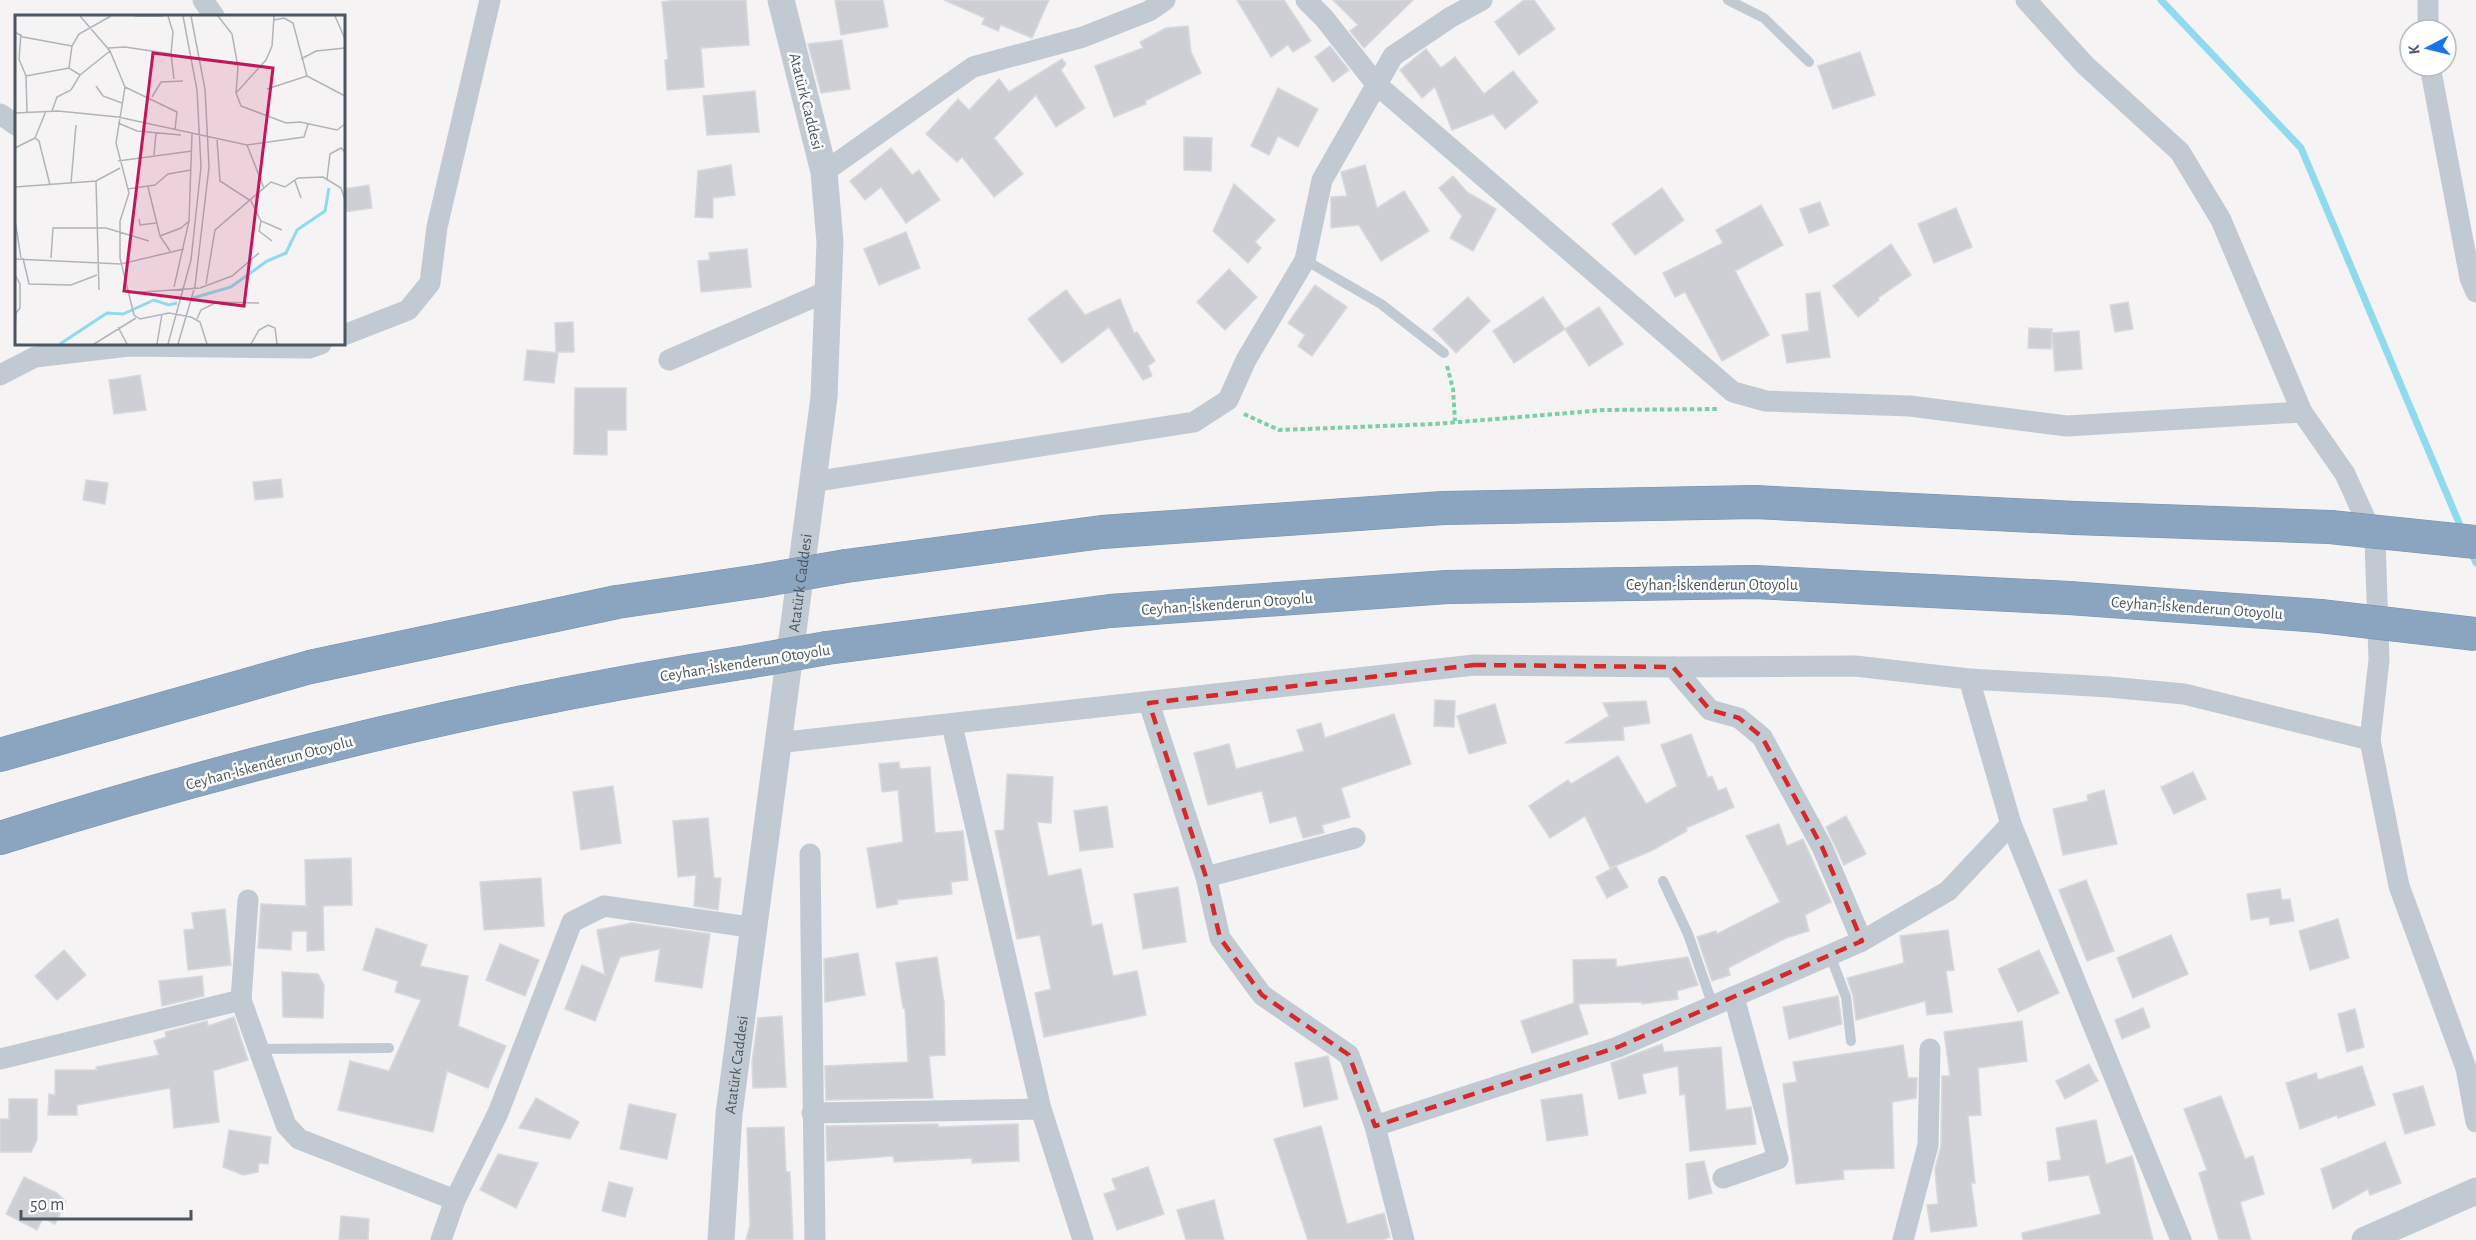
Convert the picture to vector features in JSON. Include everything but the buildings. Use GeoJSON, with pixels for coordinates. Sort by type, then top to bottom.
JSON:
{"type":"FeatureCollection","features":[{"type":"Feature","properties":{"kind":"highway"},"geometry":{"type":"LineString","coordinates":[[0,755],[310,667],[616,602],[846,566],[1102,532],[1443,508],[1755,502],[2075,518],[2330,527],[2476,542]]}},
{"type":"Feature","properties":{"kind":"highway","name":"Ceyhan-İskenderun Otoyolu"},"geometry":{"type":"LineString","coordinates":[[0,838],[329,744],[631,680],[747,663],[827,648],[1110,611],[1447,587],[1754,582],[2069,598],[2320,616],[2476,634]]}},
{"type":"Feature","properties":{"kind":"street"},"geometry":{"type":"LineString","coordinates":[[203,0],[213,15]]}},
{"type":"Feature","properties":{"kind":"street"},"geometry":{"type":"LineString","coordinates":[[345,335],[408,310],[430,283],[437,227],[490,0]]}},
{"type":"Feature","properties":{"kind":"street","name":"Atatürk Caddesi"},"geometry":{"type":"LineString","coordinates":[[721,1240],[729,1114],[756,928],[777,743],[824,397],[830,242],[824,172],[781,0]]}},
{"type":"Feature","properties":{"kind":"street"},"geometry":{"type":"LineString","coordinates":[[824,172],[973,67],[1083,37],[1149,11],[1165,0]]}},
{"type":"Feature","properties":{"kind":"street"},"geometry":{"type":"LineString","coordinates":[[1306,0],[1324,18],[1376,84],[1733,392],[1766,401],[1910,406],[2067,426],[2302,412]]}},
{"type":"Feature","properties":{"kind":"street"},"geometry":{"type":"LineString","coordinates":[[812,482],[1194,422],[1228,400],[1246,360],[1305,260],[1322,180],[1393,56],[1451,16],[1482,0]]}},
{"type":"Feature","properties":{"kind":"street"},"geometry":{"type":"LineString","coordinates":[[2026,0],[2085,65],[2180,152],[2221,220],[2302,412],[2346,474],[2375,540],[2379,660],[2370,740],[2399,886],[2466,1068],[2476,1122]]}},
{"type":"Feature","properties":{"kind":"street"},"geometry":{"type":"LineString","coordinates":[[2428,0],[2428,18]]}},
{"type":"Feature","properties":{"kind":"street"},"geometry":{"type":"LineString","coordinates":[[2432,78],[2470,278],[2476,292]]}},
{"type":"Feature","properties":{"kind":"street"},"geometry":{"type":"LineString","coordinates":[[0,114],[15,124]]}},
{"type":"Feature","properties":{"kind":"street"},"geometry":{"type":"LineString","coordinates":[[669,360],[828,291]]}},
{"type":"Feature","properties":{"kind":"street"},"geometry":{"type":"LineString","coordinates":[[0,375],[35,357],[129,346],[310,345]]}},
{"type":"Feature","properties":{"kind":"street"},"geometry":{"type":"LineString","coordinates":[[777,743],[1474,665],[1855,666],[1970,679],[2109,687],[2184,694],[2370,740]]}},
{"type":"Feature","properties":{"kind":"street"},"geometry":{"type":"LineString","coordinates":[[1673,666],[1710,710],[1739,718],[1762,737],[1822,847],[1862,941]]}},
{"type":"Feature","properties":{"kind":"street"},"geometry":{"type":"LineString","coordinates":[[1970,679],[2011,824],[2181,1240]]}},
{"type":"Feature","properties":{"kind":"street"},"geometry":{"type":"LineString","coordinates":[[1149,703],[1206,877],[1220,938],[1262,995],[1349,1055],[1375,1126],[1404,1240]]}},
{"type":"Feature","properties":{"kind":"street"},"geometry":{"type":"LineString","coordinates":[[951,725],[1041,1109],[1083,1240]]}},
{"type":"Feature","properties":{"kind":"street"},"geometry":{"type":"LineString","coordinates":[[1375,1126],[1618,1047],[1862,941],[1948,891],[2011,824]]}},
{"type":"Feature","properties":{"kind":"street"},"geometry":{"type":"LineString","coordinates":[[1206,877],[1355,838]]}},
{"type":"Feature","properties":{"kind":"street"},"geometry":{"type":"LineString","coordinates":[[810,854],[815,1240]]}},
{"type":"Feature","properties":{"kind":"street"},"geometry":{"type":"LineString","coordinates":[[248,900],[241,1000],[277,1107],[286,1125],[299,1138],[455,1200]]}},
{"type":"Feature","properties":{"kind":"street"},"geometry":{"type":"LineString","coordinates":[[441,1240],[455,1200],[498,1113],[572,922],[604,906],[756,928]]}},
{"type":"Feature","properties":{"kind":"street"},"geometry":{"type":"LineString","coordinates":[[1723,1178],[1778,1159],[1734,997]]}},
{"type":"Feature","properties":{"kind":"street"},"geometry":{"type":"LineString","coordinates":[[0,1059],[241,1000]]}},
{"type":"Feature","properties":{"kind":"street"},"geometry":{"type":"LineString","coordinates":[[1903,1240],[1928,1145],[1930,1049]]}},
{"type":"Feature","properties":{"kind":"street"},"geometry":{"type":"LineString","coordinates":[[812,1113],[1041,1109]]}},
{"type":"Feature","properties":{"kind":"street"},"geometry":{"type":"LineString","coordinates":[[2365,1240],[2476,1191]]}},
{"type":"Feature","properties":{"kind":"lane"},"geometry":{"type":"LineString","coordinates":[[1728,0],[1764,18],[1809,62]]}},
{"type":"Feature","properties":{"kind":"lane"},"geometry":{"type":"LineString","coordinates":[[1305,260],[1381,304],[1444,352]]}},
{"type":"Feature","properties":{"kind":"lane"},"geometry":{"type":"LineString","coordinates":[[1663,881],[1688,934],[1713,1006]]}},
{"type":"Feature","properties":{"kind":"lane"},"geometry":{"type":"LineString","coordinates":[[1830,955],[1846,997],[1851,1041]]}},
{"type":"Feature","properties":{"kind":"lane"},"geometry":{"type":"LineString","coordinates":[[258,1049],[389,1048]]}},
{"type":"Feature","properties":{"kind":"path"},"geometry":{"type":"LineString","coordinates":[[1444,352],[1453,389],[1455,422]]}},
{"type":"Feature","properties":{"kind":"path"},"geometry":{"type":"LineString","coordinates":[[1228,400],[1245,414],[1279,430],[1455,422],[1604,410],[1726,408]]}},
{"type":"Feature","properties":{"kind":"highlighted area"},"geometry":{"type":"Polygon","coordinates":[[[1474,665],[1673,667],[1710,710],[1739,718],[1762,737],[1822,847],[1862,941],[1618,1047],[1375,1126],[1349,1055],[1262,995],[1220,938],[1206,877],[1149,703],[1474,665]]]}},
{"type":"Feature","properties":{"kind":"waterway"},"geometry":{"type":"LineString","coordinates":[[2161,0],[2301,148],[2462,530]]}},
{"type":"Feature","properties":{"kind":"waterway"},"geometry":{"type":"LineString","coordinates":[[2471,551],[2476,563]]}}]}
